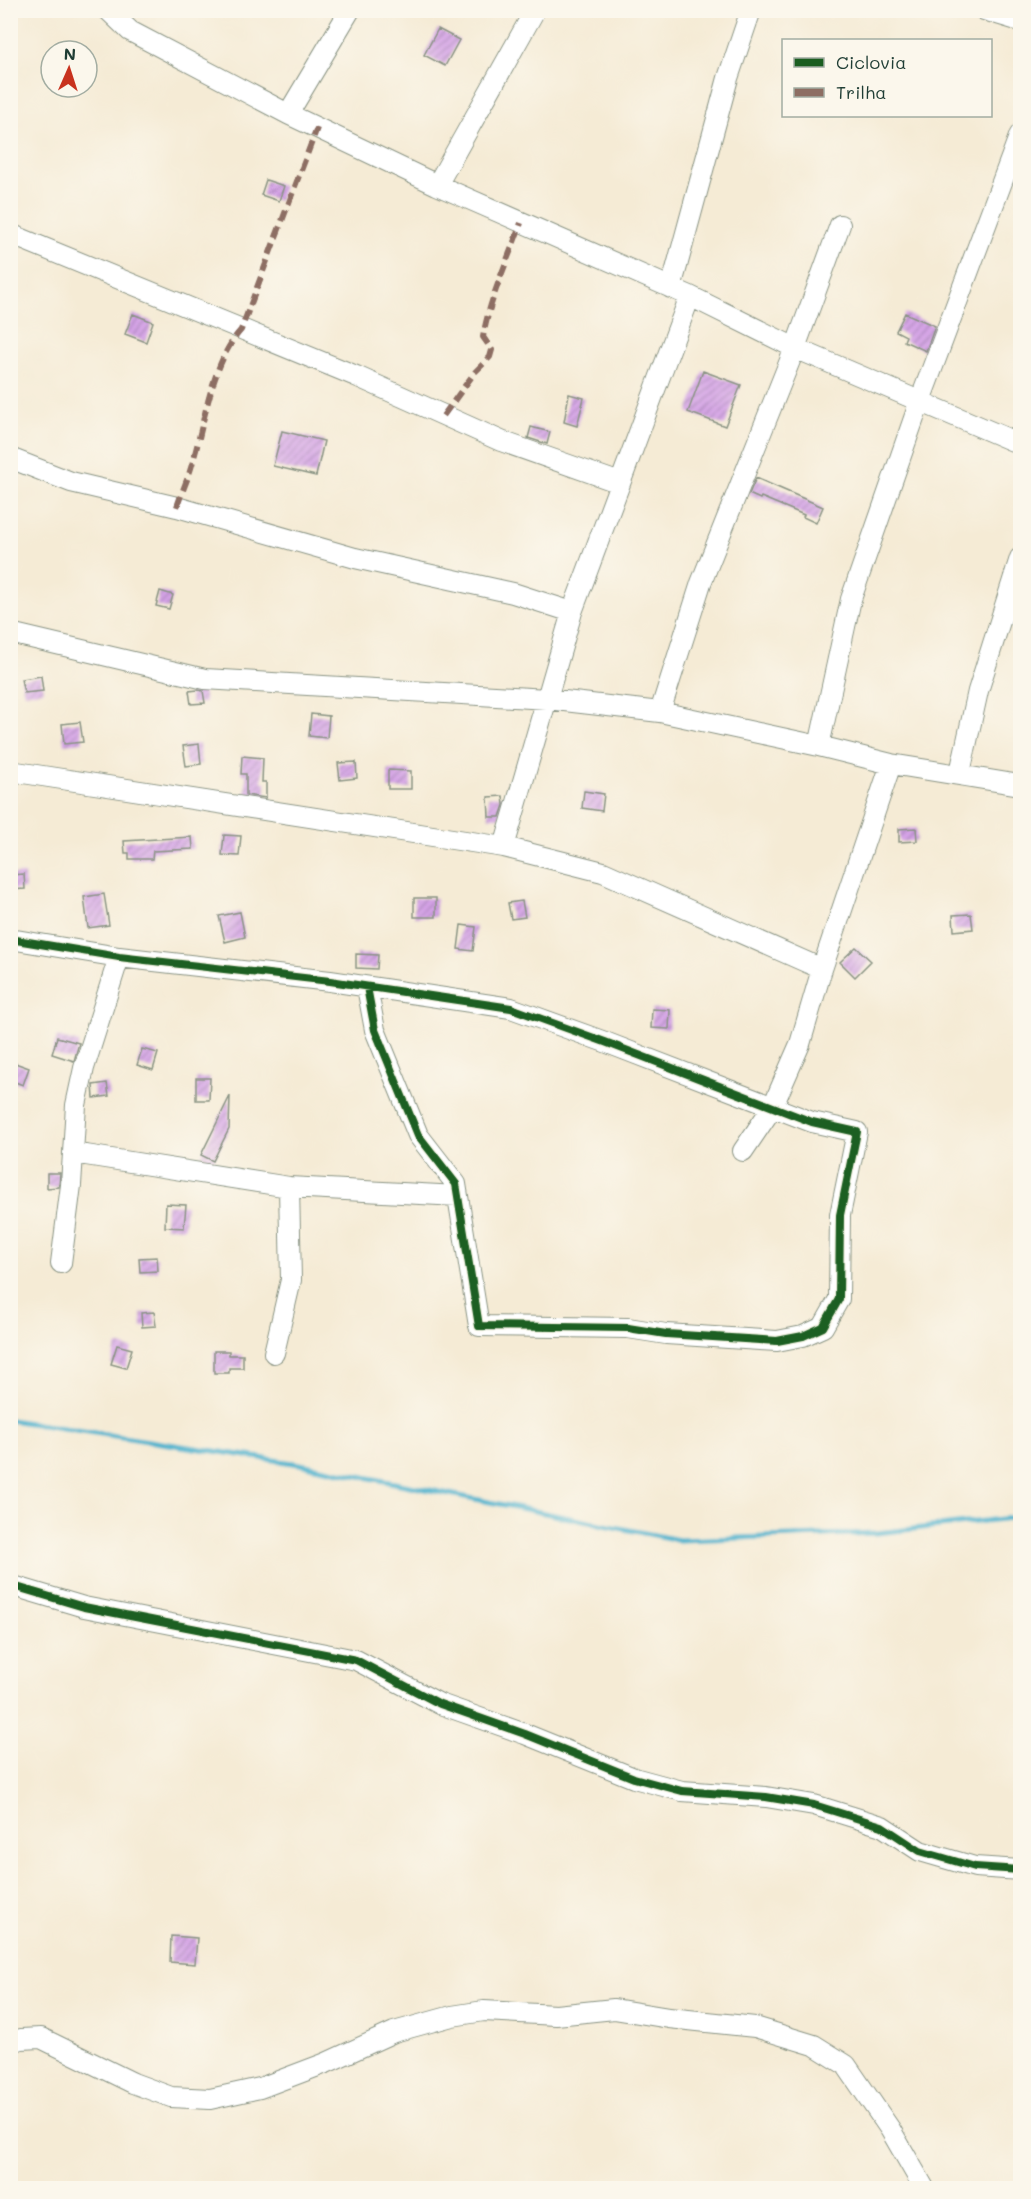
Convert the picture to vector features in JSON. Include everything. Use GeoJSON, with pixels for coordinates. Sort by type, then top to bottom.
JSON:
{"type":"FeatureCollection","features":[{"type":"Feature","properties":{"kind":"street"},"geometry":{"type":"LineString","coordinates":[[108,10],[130,31],[288,114],[436,184],[690,296],[795,348],[1020,444]]}},
{"type":"Feature","properties":{"kind":"street"},"geometry":{"type":"LineString","coordinates":[[288,114],[350,10]]}},
{"type":"Feature","properties":{"kind":"street"},"geometry":{"type":"LineString","coordinates":[[436,184],[535,10]]}},
{"type":"Feature","properties":{"kind":"street"},"geometry":{"type":"LineString","coordinates":[[671,288],[728,78],[751,10]]}},
{"type":"Feature","properties":{"kind":"street"},"geometry":{"type":"LineString","coordinates":[[984,10],[1020,21]]}},
{"type":"Feature","properties":{"kind":"street"},"geometry":{"type":"LineString","coordinates":[[819,746],[851,599],[920,401],[1020,134]]}},
{"type":"Feature","properties":{"kind":"street"},"geometry":{"type":"LineString","coordinates":[[660,712],[700,583],[795,348],[840,225]]}},
{"type":"Feature","properties":{"kind":"street"},"geometry":{"type":"LineString","coordinates":[[10,234],[356,376],[501,441],[620,483]]}},
{"type":"Feature","properties":{"kind":"street"},"geometry":{"type":"LineString","coordinates":[[504,847],[572,612],[690,296]]}},
{"type":"Feature","properties":{"kind":"street"},"geometry":{"type":"LineString","coordinates":[[10,459],[71,482],[177,507],[355,558],[513,593],[572,612]]}},
{"type":"Feature","properties":{"kind":"street"},"geometry":{"type":"LineString","coordinates":[[960,773],[978,691],[1020,558]]}},
{"type":"Feature","properties":{"kind":"street"},"geometry":{"type":"LineString","coordinates":[[10,633],[206,679],[547,699],[660,712],[891,764],[960,773],[1020,785]]}},
{"type":"Feature","properties":{"kind":"street"},"geometry":{"type":"LineString","coordinates":[[743,1151],[772,1108],[800,1044],[822,969],[891,764]]}},
{"type":"Feature","properties":{"kind":"street"},"geometry":{"type":"LineString","coordinates":[[10,771],[504,847],[603,872],[822,969]]}},
{"type":"Feature","properties":{"kind":"street"},"geometry":{"type":"LineString","coordinates":[[10,939],[119,957],[330,981],[511,1008],[659,1062],[772,1108],[812,1122],[857,1132],[840,1215],[839,1299],[823,1327],[803,1336],[777,1341],[666,1334],[628,1328],[479,1326],[456,1184],[418,1135],[375,1030],[367,987]]}},
{"type":"Feature","properties":{"kind":"street"},"geometry":{"type":"LineString","coordinates":[[61,1263],[71,1185],[76,1105],[82,1077],[119,957]]}},
{"type":"Feature","properties":{"kind":"street"},"geometry":{"type":"LineString","coordinates":[[73,1152],[289,1187],[458,1196]]}},
{"type":"Feature","properties":{"kind":"street"},"geometry":{"type":"LineString","coordinates":[[274,1353],[291,1280],[289,1187]]}},
{"type":"Feature","properties":{"kind":"street"},"geometry":{"type":"LineString","coordinates":[[10,1586],[84,1607],[356,1660],[440,1704],[525,1734],[634,1778],[682,1791],[766,1797],[814,1805],[882,1826],[920,1851],[975,1867],[1020,1870]]}},
{"type":"Feature","properties":{"kind":"street"},"geometry":{"type":"LineString","coordinates":[[10,2043],[21,2039],[41,2038],[133,2083],[171,2097],[210,2099],[260,2088],[326,2063],[394,2032],[452,2016],[484,2011],[556,2015],[614,2009],[669,2018],[755,2027],[814,2044],[846,2065],[890,2129],[924,2188]]}},
{"type":"Feature","properties":{"kind":"building"},"geometry":{"type":"Polygon","coordinates":[[[438,29],[459,40],[445,66],[424,55],[438,29]]]}},
{"type":"Feature","properties":{"kind":"building"},"geometry":{"type":"Polygon","coordinates":[[[266,180],[284,186],[279,201],[261,195],[266,180]]]}},
{"type":"Feature","properties":{"kind":"building"},"geometry":{"type":"Polygon","coordinates":[[[905,313],[935,326],[926,351],[904,341],[906,336],[896,331],[905,313]]]}},
{"type":"Feature","properties":{"kind":"building"},"geometry":{"type":"Polygon","coordinates":[[[133,314],[153,322],[146,342],[125,334],[133,314]]]}},
{"type":"Feature","properties":{"kind":"building"},"geometry":{"type":"Polygon","coordinates":[[[703,371],[741,385],[725,426],[688,412],[703,371]]]}},
{"type":"Feature","properties":{"kind":"building"},"geometry":{"type":"Polygon","coordinates":[[[569,394],[584,398],[577,426],[564,422],[569,394]]]}},
{"type":"Feature","properties":{"kind":"building"},"geometry":{"type":"Polygon","coordinates":[[[531,427],[550,432],[547,444],[528,438],[531,427]]]}},
{"type":"Feature","properties":{"kind":"building"},"geometry":{"type":"Polygon","coordinates":[[[282,431],[324,441],[316,476],[273,466],[282,431]]]}},
{"type":"Feature","properties":{"kind":"building"},"geometry":{"type":"Polygon","coordinates":[[[756,478],[823,507],[816,523],[803,517],[804,515],[749,494],[756,478]]]}},
{"type":"Feature","properties":{"kind":"building"},"geometry":{"type":"Polygon","coordinates":[[[160,591],[173,595],[169,609],[156,606],[160,591]]]}},
{"type":"Feature","properties":{"kind":"building"},"geometry":{"type":"Polygon","coordinates":[[[41,676],[43,691],[24,693],[21,679],[41,676]]]}},
{"type":"Feature","properties":{"kind":"building"},"geometry":{"type":"Polygon","coordinates":[[[189,691],[203,691],[205,703],[191,704],[189,691]]]}},
{"type":"Feature","properties":{"kind":"building"},"geometry":{"type":"Polygon","coordinates":[[[311,714],[329,716],[327,738],[309,736],[311,714]]]}},
{"type":"Feature","properties":{"kind":"building"},"geometry":{"type":"Polygon","coordinates":[[[80,722],[83,742],[64,744],[62,724],[80,722]]]}},
{"type":"Feature","properties":{"kind":"building"},"geometry":{"type":"Polygon","coordinates":[[[199,744],[201,764],[186,766],[183,746],[199,744]]]}},
{"type":"Feature","properties":{"kind":"building"},"geometry":{"type":"Polygon","coordinates":[[[242,756],[263,758],[262,782],[266,782],[266,798],[246,795],[246,774],[241,774],[242,756]]]}},
{"type":"Feature","properties":{"kind":"building"},"geometry":{"type":"Polygon","coordinates":[[[356,762],[357,778],[340,780],[338,763],[356,762]]]}},
{"type":"Feature","properties":{"kind":"building"},"geometry":{"type":"Polygon","coordinates":[[[388,770],[411,771],[411,789],[388,789],[388,770]]]}},
{"type":"Feature","properties":{"kind":"building"},"geometry":{"type":"Polygon","coordinates":[[[584,791],[604,794],[602,811],[582,808],[584,791]]]}},
{"type":"Feature","properties":{"kind":"building"},"geometry":{"type":"Polygon","coordinates":[[[503,796],[504,805],[500,817],[489,817],[488,797],[503,796]]]}},
{"type":"Feature","properties":{"kind":"building"},"geometry":{"type":"Polygon","coordinates":[[[916,828],[917,841],[899,842],[899,829],[916,828]]]}},
{"type":"Feature","properties":{"kind":"building"},"geometry":{"type":"Polygon","coordinates":[[[224,835],[241,836],[239,856],[222,855],[224,835]]]}},
{"type":"Feature","properties":{"kind":"building"},"geometry":{"type":"Polygon","coordinates":[[[192,837],[193,849],[153,851],[152,859],[129,859],[129,853],[125,853],[124,841],[192,837]]]}},
{"type":"Feature","properties":{"kind":"building"},"geometry":{"type":"Polygon","coordinates":[[[24,874],[25,889],[10,890],[10,875],[24,874]]]}},
{"type":"Feature","properties":{"kind":"building"},"geometry":{"type":"Polygon","coordinates":[[[104,894],[109,925],[88,928],[84,897],[104,894]]]}},
{"type":"Feature","properties":{"kind":"building"},"geometry":{"type":"Polygon","coordinates":[[[414,898],[436,898],[436,917],[414,917],[414,898]]]}},
{"type":"Feature","properties":{"kind":"building"},"geometry":{"type":"Polygon","coordinates":[[[522,901],[525,917],[511,919],[508,903],[522,901]]]}},
{"type":"Feature","properties":{"kind":"building"},"geometry":{"type":"Polygon","coordinates":[[[240,912],[245,937],[225,942],[219,916],[240,912]]]}},
{"type":"Feature","properties":{"kind":"building"},"geometry":{"type":"Polygon","coordinates":[[[971,914],[973,929],[954,931],[953,915],[971,914]]]}},
{"type":"Feature","properties":{"kind":"building"},"geometry":{"type":"Polygon","coordinates":[[[461,925],[476,927],[473,951],[458,949],[461,925]]]}},
{"type":"Feature","properties":{"kind":"building"},"geometry":{"type":"Polygon","coordinates":[[[856,947],[871,961],[855,977],[840,962],[856,947]]]}},
{"type":"Feature","properties":{"kind":"building"},"geometry":{"type":"Polygon","coordinates":[[[356,954],[378,955],[377,969],[356,968],[356,954]]]}},
{"type":"Feature","properties":{"kind":"building"},"geometry":{"type":"Polygon","coordinates":[[[652,1009],[670,1010],[669,1029],[651,1028],[652,1009]]]}},
{"type":"Feature","properties":{"kind":"building"},"geometry":{"type":"Polygon","coordinates":[[[57,1037],[79,1043],[74,1061],[52,1054],[57,1037]]]}},
{"type":"Feature","properties":{"kind":"building"},"geometry":{"type":"Polygon","coordinates":[[[142,1049],[158,1053],[153,1070],[137,1065],[142,1049]]]}},
{"type":"Feature","properties":{"kind":"building"},"geometry":{"type":"Polygon","coordinates":[[[15,1063],[29,1068],[23,1085],[10,1080],[15,1063]]]}},
{"type":"Feature","properties":{"kind":"building"},"geometry":{"type":"Polygon","coordinates":[[[196,1078],[210,1078],[209,1100],[196,1100],[196,1078]]]}},
{"type":"Feature","properties":{"kind":"building"},"geometry":{"type":"Polygon","coordinates":[[[107,1083],[109,1096],[94,1098],[93,1085],[107,1083]]]}},
{"type":"Feature","properties":{"kind":"building"},"geometry":{"type":"Polygon","coordinates":[[[230,1096],[229,1129],[213,1161],[201,1155],[230,1096]]]}},
{"type":"Feature","properties":{"kind":"building"},"geometry":{"type":"Polygon","coordinates":[[[47,1173],[60,1173],[59,1187],[47,1188],[47,1173]]]}},
{"type":"Feature","properties":{"kind":"building"},"geometry":{"type":"Polygon","coordinates":[[[166,1204],[186,1205],[184,1228],[165,1227],[166,1204]]]}},
{"type":"Feature","properties":{"kind":"building"},"geometry":{"type":"Polygon","coordinates":[[[157,1257],[158,1271],[140,1272],[139,1258],[157,1257]]]}},
{"type":"Feature","properties":{"kind":"building"},"geometry":{"type":"Polygon","coordinates":[[[154,1312],[156,1326],[142,1327],[141,1313],[154,1312]]]}},
{"type":"Feature","properties":{"kind":"building"},"geometry":{"type":"Polygon","coordinates":[[[117,1345],[132,1349],[126,1368],[111,1364],[117,1345]]]}},
{"type":"Feature","properties":{"kind":"building"},"geometry":{"type":"Polygon","coordinates":[[[214,1351],[229,1351],[229,1355],[243,1355],[243,1368],[229,1368],[229,1373],[214,1373],[214,1351]]]}},
{"type":"Feature","properties":{"kind":"building"},"geometry":{"type":"Polygon","coordinates":[[[171,1936],[197,1938],[195,1964],[170,1962],[171,1936]]]}},
{"type":"Feature","properties":{"kind":"waterway"},"geometry":{"type":"LineString","coordinates":[[10,1420],[300,1464],[679,1540],[877,1533],[1020,1517]]}},
{"type":"Feature","properties":{"kind":"marked path"},"geometry":{"type":"LineString","coordinates":[[177,507],[191,468],[215,377],[222,360],[241,330],[317,128]]}},
{"type":"Feature","properties":{"kind":"marked path"},"geometry":{"type":"LineString","coordinates":[[443,416],[475,372],[490,357],[492,350],[483,337],[486,322],[521,223]]}},
{"type":"Feature","properties":{"kind":"cycle path"},"geometry":{"type":"LineString","coordinates":[[10,939],[119,957],[330,981],[511,1008],[812,1122],[857,1132],[840,1215],[839,1299],[823,1327],[803,1336],[777,1341],[666,1334],[628,1328],[479,1326],[456,1184],[418,1135],[375,1030],[367,987]]}},
{"type":"Feature","properties":{"kind":"cycle path"},"geometry":{"type":"LineString","coordinates":[[10,1585],[84,1607],[356,1660],[440,1704],[525,1734],[634,1778],[682,1791],[766,1797],[814,1805],[882,1826],[920,1851],[975,1867],[1020,1870]]}}]}
